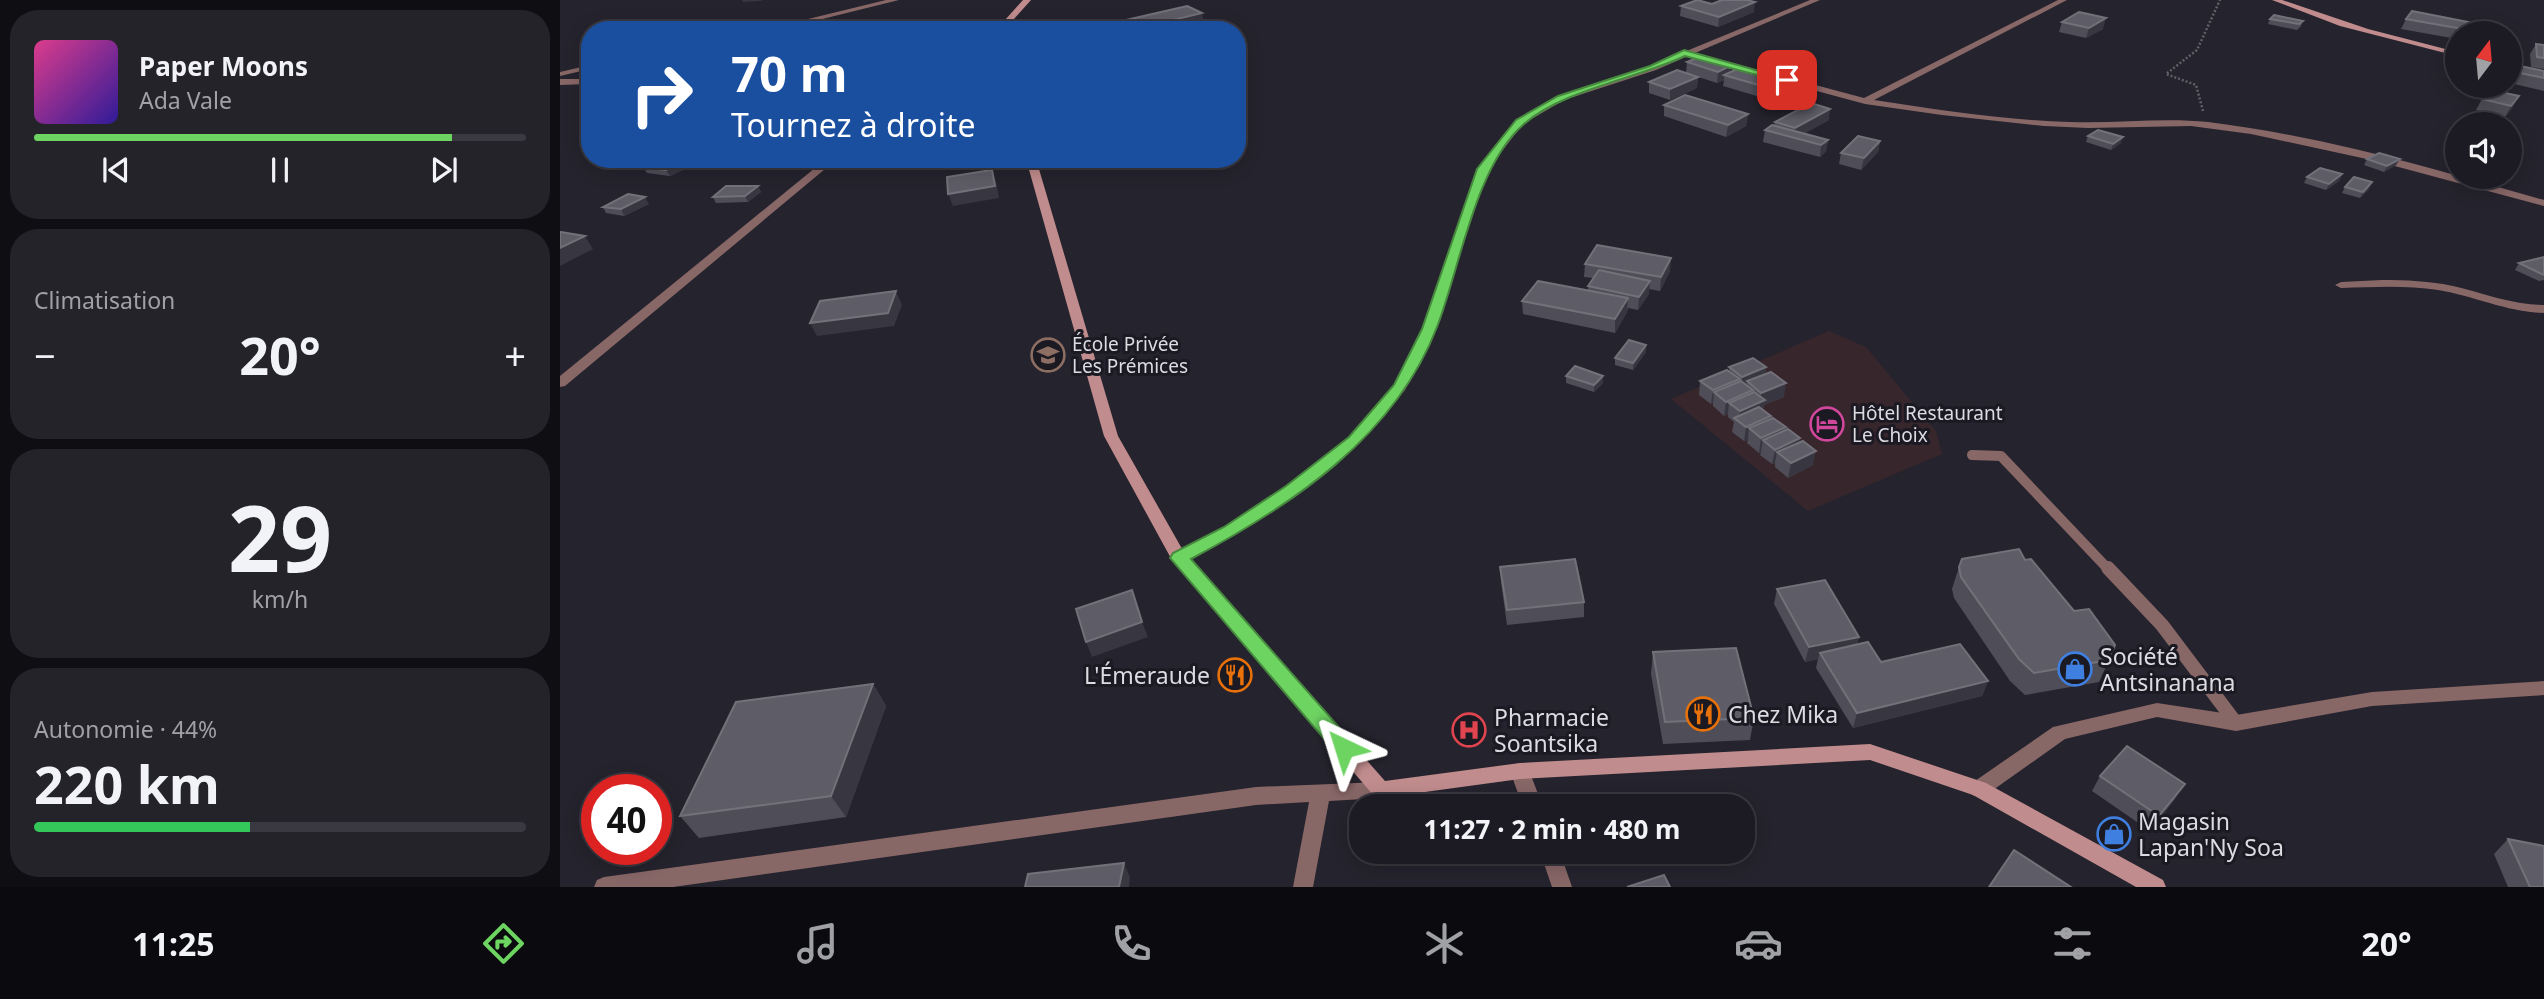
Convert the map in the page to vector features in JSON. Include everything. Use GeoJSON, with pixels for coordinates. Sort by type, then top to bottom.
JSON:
{"type":"FeatureCollection","features":[{"type":"Feature","properties":{"kind":"street"},"geometry":{"type":"LineString","coordinates":[[805,21],[895,0]]}},
{"type":"Feature","properties":{"kind":"street"},"geometry":{"type":"LineString","coordinates":[[1008,21],[1027,0]]}},
{"type":"Feature","properties":{"kind":"street"},"geometry":{"type":"LineString","coordinates":[[1179,558],[1230,531],[1292,489],[1355,440],[1400,387],[1429,329],[1483,169],[1520,122],[1561,98],[1653,68],[1816,0]]}},
{"type":"Feature","properties":{"kind":"street"},"geometry":{"type":"LineString","coordinates":[[1865,101],[2061,0]]}},
{"type":"Feature","properties":{"kind":"street"},"geometry":{"type":"LineString","coordinates":[[2276,0],[2325,20],[2445,51]]}},
{"type":"Feature","properties":{"kind":"street"},"geometry":{"type":"LineString","coordinates":[[1684,53],[1865,101],[1994,121],[2074,125],[2163,121],[2207,125],[2379,156],[2544,203]]}},
{"type":"Feature","properties":{"kind":"street"},"geometry":{"type":"LineString","coordinates":[[560,74],[581,69]]}},
{"type":"Feature","properties":{"kind":"street"},"geometry":{"type":"LineString","coordinates":[[2522,69],[2544,74]]}},
{"type":"Feature","properties":{"kind":"street"},"geometry":{"type":"LineString","coordinates":[[560,82],[581,81]]}},
{"type":"Feature","properties":{"kind":"street"},"geometry":{"type":"LineString","coordinates":[[560,383],[821,168]]}},
{"type":"Feature","properties":{"kind":"street"},"geometry":{"type":"LineString","coordinates":[[1034,168],[1111,436],[1179,558],[1381,790]]}},
{"type":"Feature","properties":{"kind":"street"},"geometry":{"type":"LineString","coordinates":[[2342,285],[2397,283],[2448,288],[2520,310],[2544,309]]}},
{"type":"Feature","properties":{"kind":"street"},"geometry":{"type":"LineString","coordinates":[[1979,789],[2060,732],[2157,710],[2236,723],[2372,699],[2544,688]]}},
{"type":"Feature","properties":{"kind":"street"},"geometry":{"type":"LineString","coordinates":[[604,887],[1256,796],[1381,790],[1520,771],[1870,752],[1979,789],[2156,887]]}},
{"type":"Feature","properties":{"kind":"street"},"geometry":{"type":"LineString","coordinates":[[1520,771],[1528,794]]}},
{"type":"Feature","properties":{"kind":"street"},"geometry":{"type":"LineString","coordinates":[[1303,887],[1321,792]]}},
{"type":"Feature","properties":{"kind":"street"},"geometry":{"type":"LineString","coordinates":[[1554,864],[1562,887]]}},
{"type":"Feature","properties":{"kind":"lane"},"geometry":{"type":"LineString","coordinates":[[1972,454],[2001,456],[2162,625],[2236,723]]}},
{"type":"Feature","properties":{"kind":"path"},"geometry":{"type":"LineString","coordinates":[[2207,125],[2196,85],[2166,74],[2197,50],[2220,0]]}},
{"type":"Feature","properties":{"kind":"shaded area"},"geometry":{"type":"Polygon","coordinates":[[[1829,331],[1866,347],[1936,431],[1942,454],[1808,511],[1671,399],[1829,331]]]}},
{"type":"Feature","properties":{"kind":"building"},"geometry":{"type":"Polygon","coordinates":[[[1697,0],[1712,4],[1722,0],[1755,2],[1719,17],[1681,6],[1697,0]]]}},
{"type":"Feature","properties":{"kind":"building"},"geometry":{"type":"Polygon","coordinates":[[[1187,6],[1202,13],[1169,21],[1122,21],[1187,6]]]}},
{"type":"Feature","properties":{"kind":"building"},"geometry":{"type":"Polygon","coordinates":[[[2412,11],[2463,21],[2445,21],[2445,26],[2406,19],[2412,11]]]}},
{"type":"Feature","properties":{"kind":"building"},"geometry":{"type":"Polygon","coordinates":[[[2079,12],[2106,18],[2089,28],[2062,22],[2079,12]]]}},
{"type":"Feature","properties":{"kind":"building"},"geometry":{"type":"Polygon","coordinates":[[[2274,15],[2303,21],[2299,24],[2270,19],[2274,15]]]}},
{"type":"Feature","properties":{"kind":"building"},"geometry":{"type":"Polygon","coordinates":[[[2536,44],[2544,45],[2544,58],[2537,57],[2536,44]]]}},
{"type":"Feature","properties":{"kind":"building"},"geometry":{"type":"Polygon","coordinates":[[[1699,57],[1730,66],[1718,72],[1687,62],[1699,57]]]}},
{"type":"Feature","properties":{"kind":"building"},"geometry":{"type":"Polygon","coordinates":[[[2522,66],[2544,71],[2544,78],[2522,73],[2522,66]]]}},
{"type":"Feature","properties":{"kind":"building"},"geometry":{"type":"Polygon","coordinates":[[[1737,69],[1791,84],[1779,91],[1724,75],[1737,69]]]}},
{"type":"Feature","properties":{"kind":"building"},"geometry":{"type":"Polygon","coordinates":[[[1677,70],[1698,77],[1670,89],[1649,82],[1677,70]]]}},
{"type":"Feature","properties":{"kind":"building"},"geometry":{"type":"Polygon","coordinates":[[[1685,95],[1748,114],[1728,125],[1664,105],[1685,95]]]}},
{"type":"Feature","properties":{"kind":"building"},"geometry":{"type":"Polygon","coordinates":[[[2483,98],[2517,98],[2511,106],[2483,98]]]}},
{"type":"Feature","properties":{"kind":"building"},"geometry":{"type":"Polygon","coordinates":[[[1811,103],[1830,109],[1795,128],[1775,122],[1811,103]]]}},
{"type":"Feature","properties":{"kind":"building"},"geometry":{"type":"Polygon","coordinates":[[[1772,125],[1828,140],[1821,145],[1765,130],[1772,125]]]}},
{"type":"Feature","properties":{"kind":"building"},"geometry":{"type":"Polygon","coordinates":[[[2098,130],[2123,137],[2113,144],[2088,136],[2098,130]]]}},
{"type":"Feature","properties":{"kind":"building"},"geometry":{"type":"Polygon","coordinates":[[[1858,136],[1880,141],[1864,158],[1841,153],[1858,136]]]}},
{"type":"Feature","properties":{"kind":"building"},"geometry":{"type":"Polygon","coordinates":[[[2379,153],[2400,159],[2387,166],[2367,159],[2379,153]]]}},
{"type":"Feature","properties":{"kind":"building"},"geometry":{"type":"Polygon","coordinates":[[[2320,168],[2342,174],[2329,184],[2307,177],[2320,168]]]}},
{"type":"Feature","properties":{"kind":"building"},"geometry":{"type":"Polygon","coordinates":[[[992,170],[995,186],[948,194],[947,177],[992,170]]]}},
{"type":"Feature","properties":{"kind":"building"},"geometry":{"type":"Polygon","coordinates":[[[2354,177],[2372,182],[2363,192],[2345,187],[2354,177]]]}},
{"type":"Feature","properties":{"kind":"building"},"geometry":{"type":"Polygon","coordinates":[[[726,186],[758,186],[745,196],[713,197],[726,186]]]}},
{"type":"Feature","properties":{"kind":"building"},"geometry":{"type":"Polygon","coordinates":[[[628,194],[645,197],[621,209],[603,207],[628,194]]]}},
{"type":"Feature","properties":{"kind":"building"},"geometry":{"type":"Polygon","coordinates":[[[561,232],[585,236],[560,248],[561,232]]]}},
{"type":"Feature","properties":{"kind":"building"},"geometry":{"type":"Polygon","coordinates":[[[1597,245],[1671,258],[1661,277],[1585,264],[1597,245]]]}},
{"type":"Feature","properties":{"kind":"building"},"geometry":{"type":"Polygon","coordinates":[[[2544,257],[2544,275],[2519,263],[2544,257]]]}},
{"type":"Feature","properties":{"kind":"building"},"geometry":{"type":"Polygon","coordinates":[[[1599,270],[1650,281],[1639,297],[1588,286],[1599,270]]]}},
{"type":"Feature","properties":{"kind":"building"},"geometry":{"type":"Polygon","coordinates":[[[1538,281],[1628,298],[1615,319],[1522,301],[1538,281]]]}},
{"type":"Feature","properties":{"kind":"building"},"geometry":{"type":"Polygon","coordinates":[[[896,291],[888,313],[810,323],[820,301],[896,291]]]}},
{"type":"Feature","properties":{"kind":"building"},"geometry":{"type":"Polygon","coordinates":[[[1629,340],[1646,345],[1633,363],[1615,358],[1629,340]]]}},
{"type":"Feature","properties":{"kind":"building"},"geometry":{"type":"Polygon","coordinates":[[[1753,358],[1766,367],[1742,377],[1729,367],[1753,358]]]}},
{"type":"Feature","properties":{"kind":"building"},"geometry":{"type":"Polygon","coordinates":[[[1575,366],[1603,376],[1594,385],[1566,376],[1575,366]]]}},
{"type":"Feature","properties":{"kind":"building"},"geometry":{"type":"Polygon","coordinates":[[[1727,370],[1740,379],[1713,390],[1700,381],[1727,370]]]}},
{"type":"Feature","properties":{"kind":"building"},"geometry":{"type":"Polygon","coordinates":[[[1771,372],[1786,383],[1761,393],[1747,381],[1771,372]]]}},
{"type":"Feature","properties":{"kind":"building"},"geometry":{"type":"Polygon","coordinates":[[[1741,381],[1753,390],[1726,402],[1714,392],[1741,381]]]}},
{"type":"Feature","properties":{"kind":"building"},"geometry":{"type":"Polygon","coordinates":[[[1754,392],[1765,400],[1740,411],[1729,403],[1754,392]]]}},
{"type":"Feature","properties":{"kind":"building"},"geometry":{"type":"Polygon","coordinates":[[[1759,407],[1771,416],[1746,427],[1734,418],[1759,407]]]}},
{"type":"Feature","properties":{"kind":"building"},"geometry":{"type":"Polygon","coordinates":[[[1773,418],[1786,427],[1761,438],[1749,428],[1773,418]]]}},
{"type":"Feature","properties":{"kind":"building"},"geometry":{"type":"Polygon","coordinates":[[[1788,429],[1800,438],[1775,450],[1763,440],[1788,429]]]}},
{"type":"Feature","properties":{"kind":"building"},"geometry":{"type":"Polygon","coordinates":[[[1803,441],[1816,451],[1791,463],[1777,452],[1803,441]]]}},
{"type":"Feature","properties":{"kind":"building"},"geometry":{"type":"Polygon","coordinates":[[[2019,549],[2025,560],[2031,559],[2074,611],[2089,609],[2115,645],[2109,660],[2034,673],[2019,659],[1961,577],[1959,567],[1962,559],[2019,549]]]}},
{"type":"Feature","properties":{"kind":"building"},"geometry":{"type":"Polygon","coordinates":[[[1575,559],[1584,602],[1507,610],[1500,567],[1575,559]]]}},
{"type":"Feature","properties":{"kind":"building"},"geometry":{"type":"Polygon","coordinates":[[[1825,580],[1859,637],[1809,647],[1777,589],[1825,580]]]}},
{"type":"Feature","properties":{"kind":"building"},"geometry":{"type":"Polygon","coordinates":[[[1132,590],[1142,622],[1086,642],[1076,609],[1132,590]]]}},
{"type":"Feature","properties":{"kind":"building"},"geometry":{"type":"Polygon","coordinates":[[[1868,642],[1881,662],[1960,644],[1988,681],[1857,713],[1820,653],[1868,642]]]}},
{"type":"Feature","properties":{"kind":"building"},"geometry":{"type":"Polygon","coordinates":[[[1736,648],[1754,718],[1665,722],[1653,652],[1736,648]]]}},
{"type":"Feature","properties":{"kind":"building"},"geometry":{"type":"Polygon","coordinates":[[[873,684],[831,796],[680,816],[736,702],[873,684]]]}},
{"type":"Feature","properties":{"kind":"building"},"geometry":{"type":"Polygon","coordinates":[[[2127,746],[2185,784],[2159,816],[2100,776],[2127,746]]]}},
{"type":"Feature","properties":{"kind":"building"},"geometry":{"type":"Polygon","coordinates":[[[2508,839],[2544,846],[2544,887],[2530,887],[2508,839]]]}},
{"type":"Feature","properties":{"kind":"building"},"geometry":{"type":"Polygon","coordinates":[[[2014,850],[2071,887],[1989,887],[2014,850]]]}},
{"type":"Feature","properties":{"kind":"building"},"geometry":{"type":"Polygon","coordinates":[[[1124,863],[1119,887],[1025,887],[1028,874],[1124,863]]]}},
{"type":"Feature","properties":{"kind":"building"},"geometry":{"type":"Polygon","coordinates":[[[1664,875],[1670,887],[1627,887],[1664,875]]]}},
{"type":"Feature","properties":{"kind":"place","name":"École Privée Les Prémices"},"geometry":{"type":"Point","coordinates":[1048,355]}},
{"type":"Feature","properties":{"kind":"place","name":"Hôtel Restaurant Le Choix"},"geometry":{"type":"Point","coordinates":[1827,424]}},
{"type":"Feature","properties":{"kind":"place","name":"Société Antsinanana"},"geometry":{"type":"Point","coordinates":[2075,669]}},
{"type":"Feature","properties":{"kind":"place","name":"L'Émeraude"},"geometry":{"type":"Point","coordinates":[1235,675]}},
{"type":"Feature","properties":{"kind":"place","name":"Chez Mika"},"geometry":{"type":"Point","coordinates":[1703,714]}},
{"type":"Feature","properties":{"kind":"place","name":"Pharmacie Soantsika"},"geometry":{"type":"Point","coordinates":[1469,730]}},
{"type":"Feature","properties":{"kind":"place","name":"Magasin Lapan'Ny Soa"},"geometry":{"type":"Point","coordinates":[2114,834]}},
{"type":"Feature","properties":{"kind":"route"},"geometry":{"type":"LineString","coordinates":[[1344,748],[1179,558],[1230,531],[1292,489],[1355,440],[1400,387],[1429,329],[1483,169],[1520,122],[1561,98],[1653,68],[1684,53],[1787,80]]}}]}
